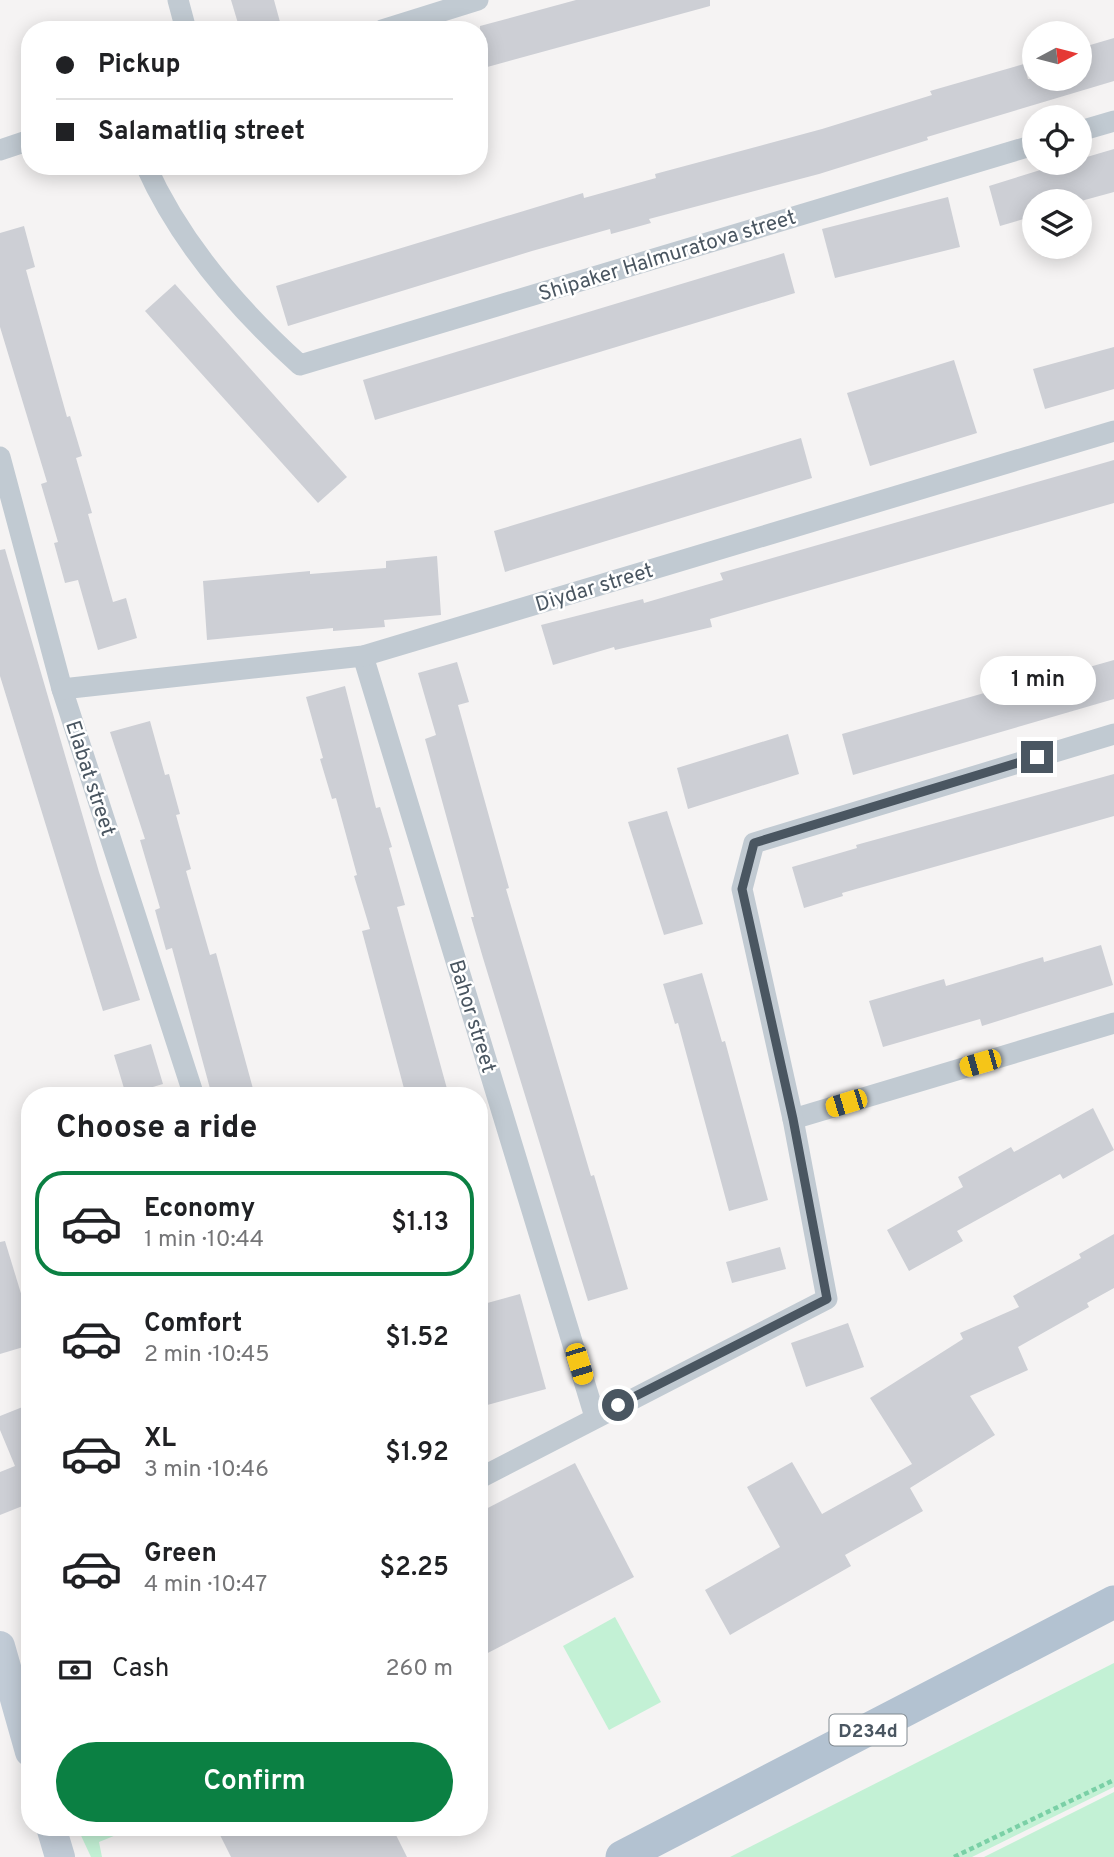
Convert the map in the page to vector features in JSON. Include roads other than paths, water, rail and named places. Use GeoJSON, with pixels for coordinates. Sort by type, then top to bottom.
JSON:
{"type":"FeatureCollection","features":[{"type":"Feature","properties":{"kind":"main road","name":"D234d"},"geometry":{"type":"LineString","coordinates":[[621,1857],[1114,1602]]}},
{"type":"Feature","properties":{"kind":"street"},"geometry":{"type":"LineString","coordinates":[[178,0],[184,21]]}},
{"type":"Feature","properties":{"kind":"street"},"geometry":{"type":"LineString","coordinates":[[411,21],[478,0]]}},
{"type":"Feature","properties":{"kind":"street"},"geometry":{"type":"LineString","coordinates":[[1092,127],[1114,121]]}},
{"type":"Feature","properties":{"kind":"street"},"geometry":{"type":"LineString","coordinates":[[0,150],[21,143]]}},
{"type":"Feature","properties":{"kind":"street","name":"Shipaker Halmuratova street"},"geometry":{"type":"LineString","coordinates":[[151,175],[200,255],[255,324],[300,365],[1022,149]]}},
{"type":"Feature","properties":{"kind":"street","name":"Diydar street"},"geometry":{"type":"LineString","coordinates":[[62,690],[363,656],[1114,431]]}},
{"type":"Feature","properties":{"kind":"street","name":"Elabat street"},"geometry":{"type":"LineString","coordinates":[[0,457],[62,690],[191,1087]]}},
{"type":"Feature","properties":{"kind":"street","name":"Bahor street"},"geometry":{"type":"LineString","coordinates":[[363,656],[595,1417]]}},
{"type":"Feature","properties":{"kind":"street"},"geometry":{"type":"LineString","coordinates":[[488,1474],[827,1299],[793,1119],[742,889],[754,843],[1114,734]]}},
{"type":"Feature","properties":{"kind":"street"},"geometry":{"type":"LineString","coordinates":[[793,1119],[1114,1023]]}},
{"type":"Feature","properties":{"kind":"street"},"geometry":{"type":"LineString","coordinates":[[0,1646],[21,1701]]}},
{"type":"Feature","properties":{"kind":"street"},"geometry":{"type":"LineString","coordinates":[[54,1836],[60,1857]]}}]}
